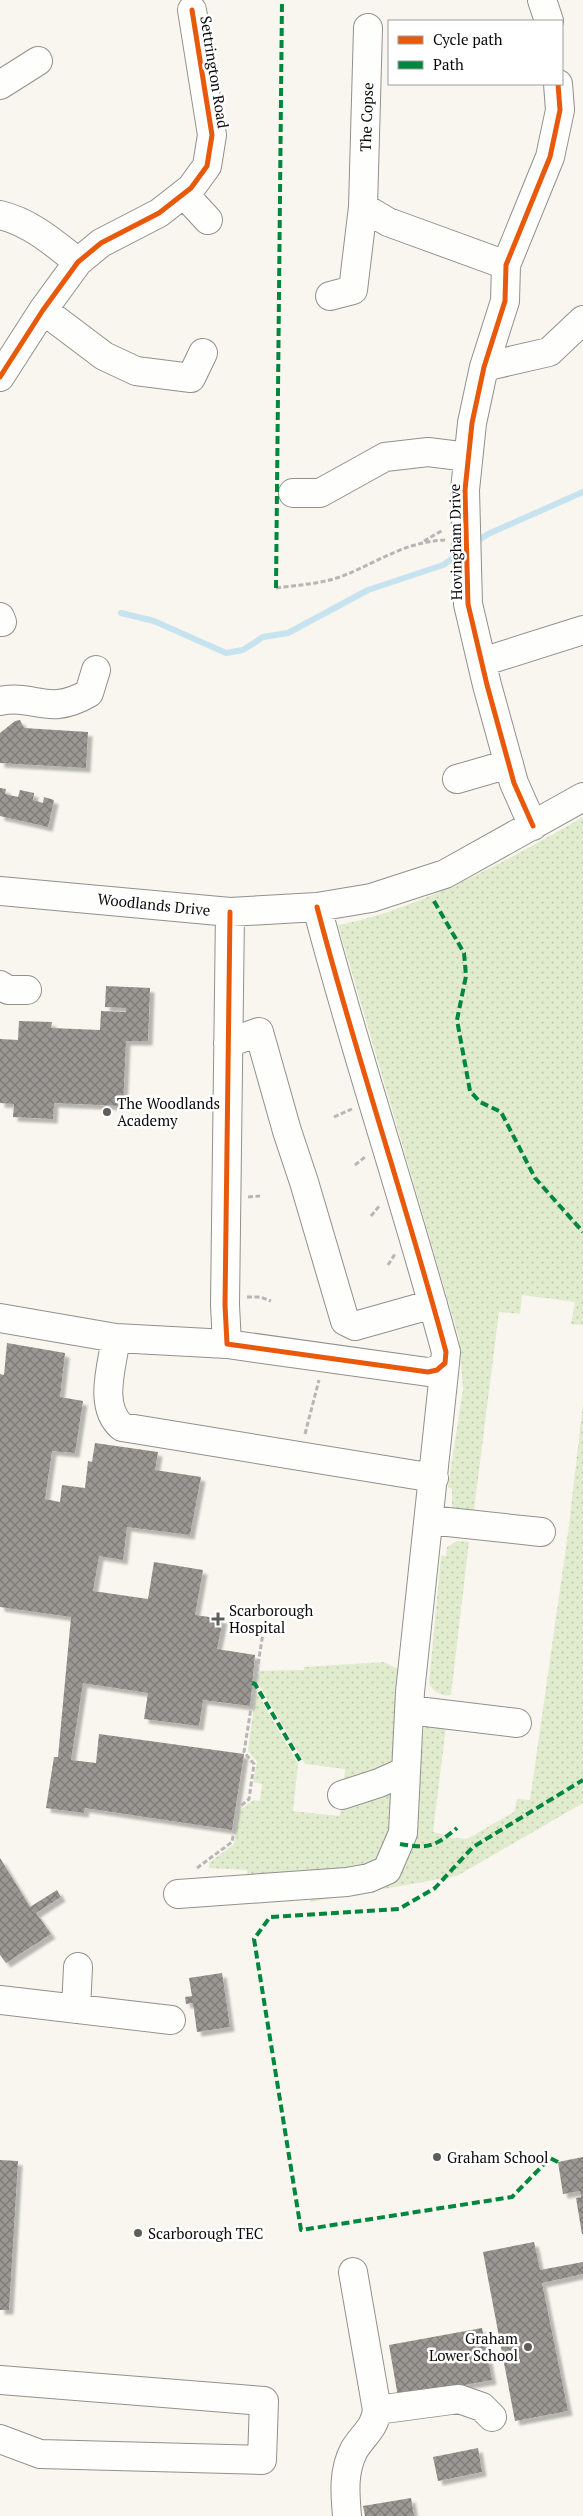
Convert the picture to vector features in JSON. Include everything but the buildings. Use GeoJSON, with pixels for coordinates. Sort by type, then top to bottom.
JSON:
{"type":"FeatureCollection","features":[{"type":"Feature","properties":{"kind":"street"},"geometry":{"type":"LineString","coordinates":[[542,0],[548,20]]}},
{"type":"Feature","properties":{"kind":"street","name":"Settrington Road"},"geometry":{"type":"LineString","coordinates":[[0,377],[43,310],[78,262],[101,243],[159,213],[191,188],[207,166],[212,135],[192,10]]}},
{"type":"Feature","properties":{"kind":"street","name":"The Copse"},"geometry":{"type":"LineString","coordinates":[[330,296],[353,290],[364,207],[368,28]]}},
{"type":"Feature","properties":{"kind":"street"},"geometry":{"type":"LineString","coordinates":[[0,85],[38,61]]}},
{"type":"Feature","properties":{"kind":"street","name":"Hovingham Drive"},"geometry":{"type":"LineString","coordinates":[[533,826],[514,783],[468,604],[465,490],[472,423],[484,367],[505,301],[506,265],[550,157],[560,110],[558,85]]}},
{"type":"Feature","properties":{"kind":"street"},"geometry":{"type":"LineString","coordinates":[[184,194],[208,220]]}},
{"type":"Feature","properties":{"kind":"street"},"geometry":{"type":"LineString","coordinates":[[364,207],[388,222],[506,265]]}},
{"type":"Feature","properties":{"kind":"street"},"geometry":{"type":"LineString","coordinates":[[0,214],[15,218],[46,236],[78,262]]}},
{"type":"Feature","properties":{"kind":"street"},"geometry":{"type":"LineString","coordinates":[[43,310],[104,356],[136,372],[191,378],[203,352]]}},
{"type":"Feature","properties":{"kind":"street"},"geometry":{"type":"LineString","coordinates":[[484,367],[550,352],[583,320]]}},
{"type":"Feature","properties":{"kind":"street"},"geometry":{"type":"LineString","coordinates":[[293,493],[320,493],[385,457],[428,452],[468,457]]}},
{"type":"Feature","properties":{"kind":"street"},"geometry":{"type":"LineString","coordinates":[[482,662],[583,630]]}},
{"type":"Feature","properties":{"kind":"street"},"geometry":{"type":"LineString","coordinates":[[0,701],[8,699],[53,706],[74,702],[89,694],[96,670]]}},
{"type":"Feature","properties":{"kind":"street"},"geometry":{"type":"LineString","coordinates":[[457,778],[509,764]]}},
{"type":"Feature","properties":{"kind":"street","name":"Woodlands Drive"},"geometry":{"type":"LineString","coordinates":[[0,891],[230,912],[317,906],[371,898],[445,874],[583,797]]}},
{"type":"Feature","properties":{"kind":"street"},"geometry":{"type":"LineString","coordinates":[[178,1894],[347,1882],[369,1878],[387,1870],[403,1833],[409,1710],[446,1352],[405,1205],[342,1006],[317,906]]}},
{"type":"Feature","properties":{"kind":"street"},"geometry":{"type":"LineString","coordinates":[[227,1344],[225,1305],[230,912]]}},
{"type":"Feature","properties":{"kind":"street"},"geometry":{"type":"LineString","coordinates":[[0,985],[8,990],[27,990]]}},
{"type":"Feature","properties":{"kind":"street"},"geometry":{"type":"LineString","coordinates":[[228,1043],[259,1032],[344,1320],[355,1326],[433,1304]]}},
{"type":"Feature","properties":{"kind":"street"},"geometry":{"type":"LineString","coordinates":[[0,1318],[116,1338],[227,1344],[324,1360],[428,1372],[437,1370],[446,1363]]}},
{"type":"Feature","properties":{"kind":"street"},"geometry":{"type":"LineString","coordinates":[[116,1338],[109,1397],[112,1416],[122,1427],[434,1478]]}},
{"type":"Feature","properties":{"kind":"street"},"geometry":{"type":"LineString","coordinates":[[429,1520],[541,1532]]}},
{"type":"Feature","properties":{"kind":"street"},"geometry":{"type":"LineString","coordinates":[[409,1710],[517,1723]]}},
{"type":"Feature","properties":{"kind":"street"},"geometry":{"type":"LineString","coordinates":[[342,1795],[379,1783],[406,1771]]}},
{"type":"Feature","properties":{"kind":"street"},"geometry":{"type":"LineString","coordinates":[[76,2009],[78,1968]]}},
{"type":"Feature","properties":{"kind":"street"},"geometry":{"type":"LineString","coordinates":[[0,2000],[170,2020]]}},
{"type":"Feature","properties":{"kind":"street"},"geometry":{"type":"LineString","coordinates":[[347,2516],[345,2488],[348,2464],[355,2449],[376,2423],[378,2410],[353,2272]]}},
{"type":"Feature","properties":{"kind":"street"},"geometry":{"type":"LineString","coordinates":[[0,2380],[264,2401],[262,2460],[40,2454],[0,2438]]}},
{"type":"Feature","properties":{"kind":"street"},"geometry":{"type":"LineString","coordinates":[[378,2410],[459,2398],[482,2407],[492,2417]]}},
{"type":"Feature","properties":{"kind":"path"},"geometry":{"type":"LineString","coordinates":[[276,588],[319,583],[342,576],[390,552],[424,541],[466,549]]}},
{"type":"Feature","properties":{"kind":"path"},"geometry":{"type":"LineString","coordinates":[[299,1455],[324,1360]]}},
{"type":"Feature","properties":{"kind":"path"},"geometry":{"type":"LineString","coordinates":[[194,1870],[232,1842],[238,1808],[249,1799],[254,1764],[244,1752],[263,1633]]}},
{"type":"Feature","properties":{"kind":"green space"},"geometry":{"type":"Polygon","coordinates":[[[583,817],[583,1325],[571,1324],[575,1302],[522,1295],[520,1314],[499,1312],[474,1510],[487,1513],[452,1509],[452,1489],[448,1487],[463,1389],[459,1338],[338,925],[400,908],[464,881],[583,817]]]}},
{"type":"Feature","properties":{"kind":"green space"},"geometry":{"type":"Polygon","coordinates":[[[583,1404],[583,1803],[457,1876],[310,1902],[310,1891],[407,1854],[412,1846],[424,1728],[428,1724],[446,1727],[433,1832],[445,1835],[446,1837],[467,1839],[514,1812],[517,1799],[530,1800],[568,1533],[583,1404]]]}},
{"type":"Feature","properties":{"kind":"green space"},"geometry":{"type":"Polygon","coordinates":[[[457,1541],[469,1542],[451,1695],[444,1695],[433,1689],[429,1683],[441,1556],[446,1556],[447,1547],[457,1541]]]}},
{"type":"Feature","properties":{"kind":"green space"},"geometry":{"type":"Polygon","coordinates":[[[384,1662],[406,1673],[395,1765],[344,1782],[345,1769],[305,1764],[257,1681],[259,1671],[304,1670],[304,1667],[384,1662]]]}},
{"type":"Feature","properties":{"kind":"green space"},"geometry":{"type":"Polygon","coordinates":[[[256,1691],[298,1764],[293,1811],[340,1816],[341,1804],[392,1789],[400,1797],[383,1852],[374,1860],[341,1870],[279,1876],[248,1877],[247,1870],[209,1868],[209,1863],[234,1844],[239,1811],[253,1800],[260,1801],[262,1784],[253,1782],[257,1762],[248,1751],[256,1691]]]}},
{"type":"Feature","properties":{"kind":"waterway"},"geometry":{"type":"LineString","coordinates":[[473,544],[488,534],[583,492]]}},
{"type":"Feature","properties":{"kind":"waterway"},"geometry":{"type":"LineString","coordinates":[[121,613],[154,621],[226,653],[243,650],[263,637],[288,633],[368,590],[443,565],[459,554]]}},
{"type":"Feature","properties":{"kind":"marked path"},"geometry":{"type":"LineString","coordinates":[[276,588],[282,0]]}},
{"type":"Feature","properties":{"kind":"marked path"},"geometry":{"type":"LineString","coordinates":[[434,901],[464,953],[466,976],[457,1020],[470,1091],[480,1102],[501,1112],[535,1178],[583,1232]]}},
{"type":"Feature","properties":{"kind":"marked path"},"geometry":{"type":"LineString","coordinates":[[252,1683],[255,1684],[302,1764]]}},
{"type":"Feature","properties":{"kind":"marked path"},"geometry":{"type":"LineString","coordinates":[[558,2162],[550,2158],[512,2197],[301,2230],[254,1939],[270,1917],[399,1909],[435,1888],[473,1847],[583,1780]]}},
{"type":"Feature","properties":{"kind":"marked path"},"geometry":{"type":"LineString","coordinates":[[400,1844],[431,1845],[437,1843],[457,1828]]}},
{"type":"Feature","properties":{"kind":"cycle path"},"geometry":{"type":"LineString","coordinates":[[0,377],[43,310],[78,262],[101,243],[159,213],[191,188],[207,166],[212,135],[192,10]]}},
{"type":"Feature","properties":{"kind":"cycle path"},"geometry":{"type":"LineString","coordinates":[[533,826],[514,783],[487,685],[468,604],[465,490],[472,423],[484,367],[505,301],[506,265],[550,157],[560,110],[558,85]]}},
{"type":"Feature","properties":{"kind":"cycle path"},"geometry":{"type":"LineString","coordinates":[[230,912],[225,1305],[227,1344],[428,1372],[437,1370],[445,1363],[446,1352],[317,907]]}},
{"type":"Feature","properties":{"kind":"place","name":"The Woodlands Academy"},"geometry":{"type":"Point","coordinates":[107,1112]}},
{"type":"Feature","properties":{"kind":"place","name":"Scarborough Hospital"},"geometry":{"type":"Point","coordinates":[218,1619]}},
{"type":"Feature","properties":{"kind":"place","name":"Graham School"},"geometry":{"type":"Point","coordinates":[437,2157]}},
{"type":"Feature","properties":{"kind":"place","name":"Scarborough TEC"},"geometry":{"type":"Point","coordinates":[138,2233]}},
{"type":"Feature","properties":{"kind":"place","name":"Graham Lower School"},"geometry":{"type":"Point","coordinates":[528,2347]}}]}
